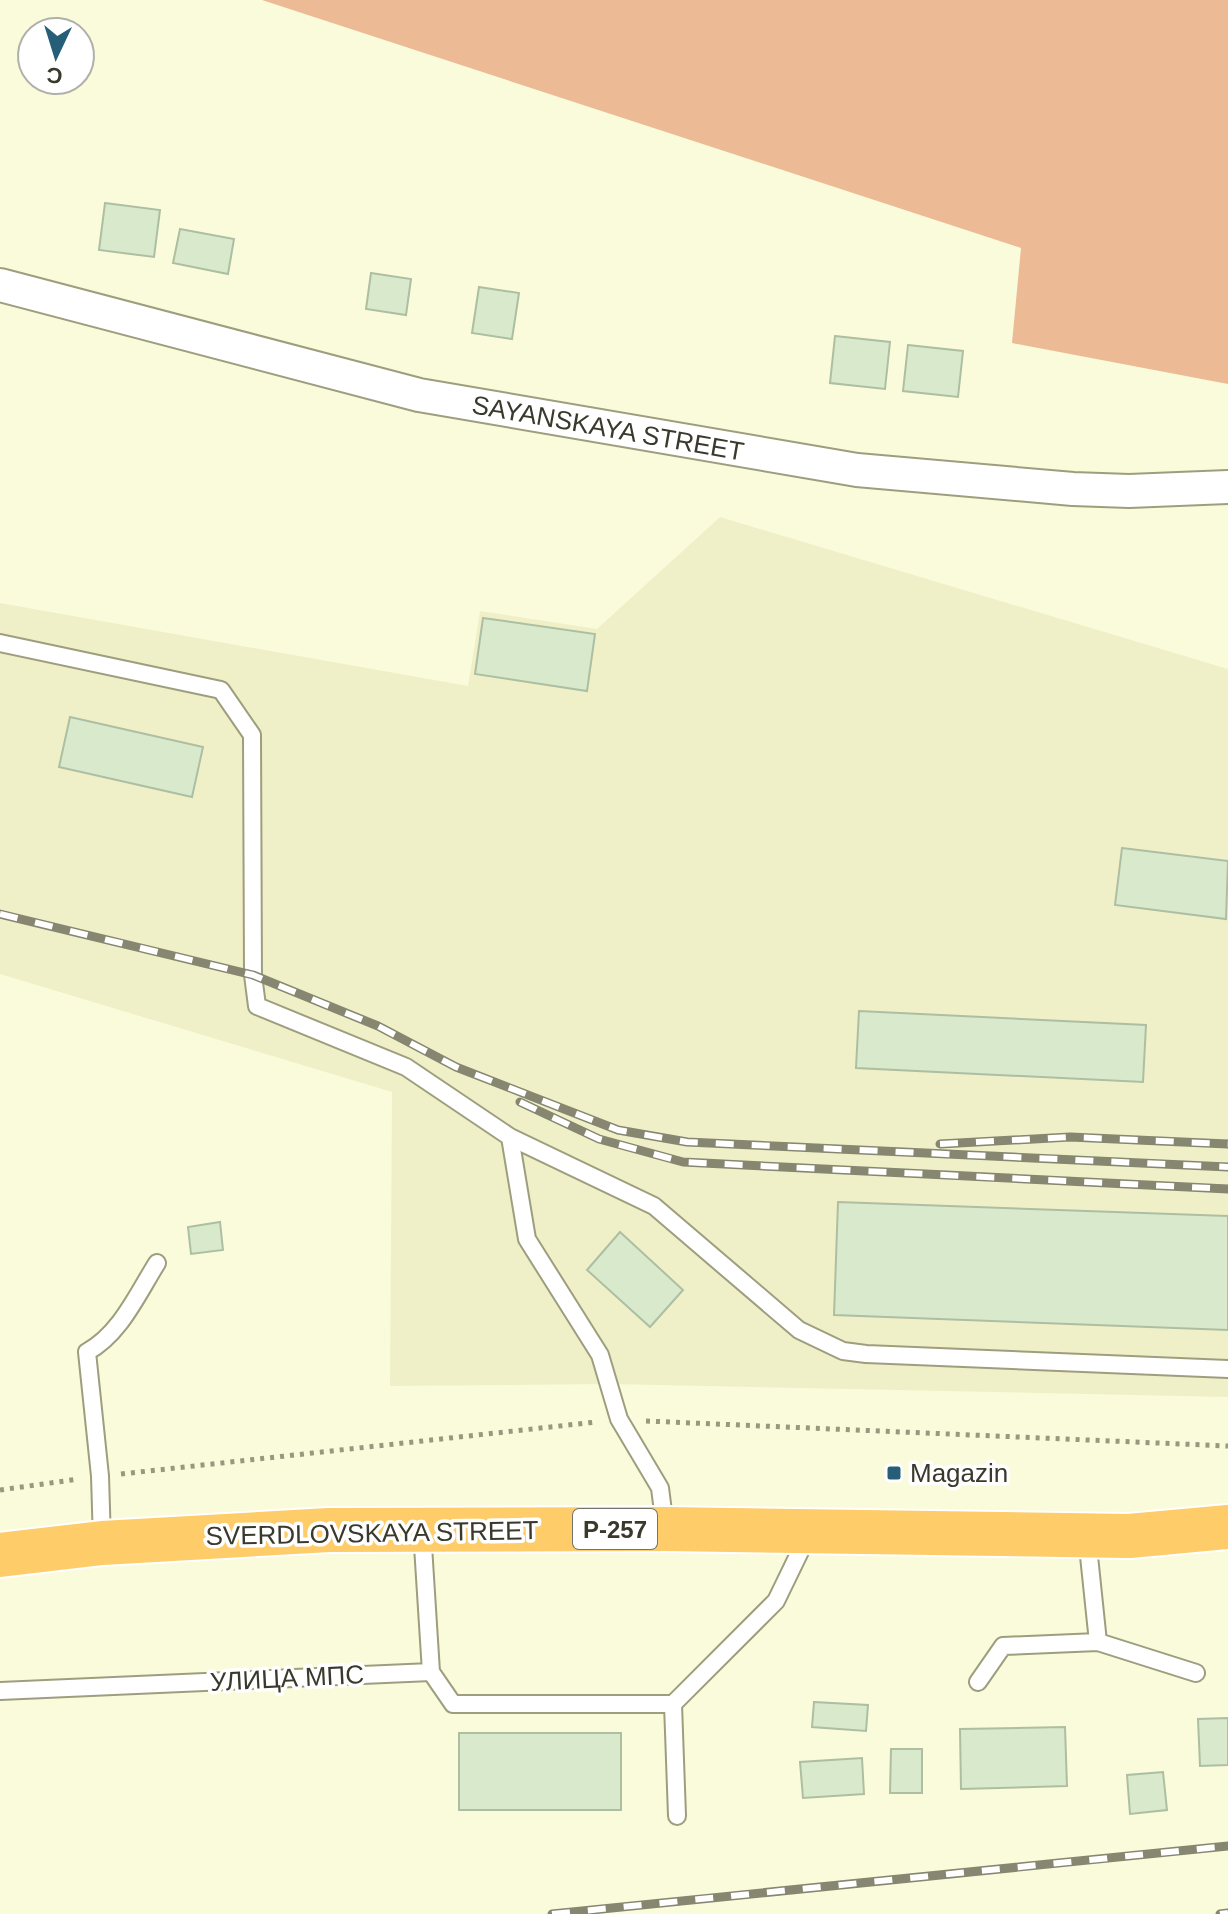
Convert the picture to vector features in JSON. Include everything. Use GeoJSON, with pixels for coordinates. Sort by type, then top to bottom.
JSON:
{"type":"FeatureCollection","features":[{"type":"Feature","properties":{"kind":"highway","name":"SVERDLOVSKAYA STREET"},"geometry":{"type":"LineString","coordinates":[[0,1555],[102,1543],[329,1530],[665,1529],[1129,1536],[1228,1527]]}},
{"type":"Feature","properties":{"kind":"highway","name":"SVERDLOVSKAYA STREET"},"geometry":{"type":"LineString","coordinates":[[1129,1536],[1228,1552]]}},
{"type":"Feature","properties":{"kind":"street","name":"SAYANSKAYA STREET"},"geometry":{"type":"LineString","coordinates":[[0,285],[419,395],[843,468],[1073,489],[1129,491],[1228,487]]}},
{"type":"Feature","properties":{"kind":"lane"},"geometry":{"type":"LineString","coordinates":[[0,643],[221,690],[252,735],[253,975],[257,1006],[406,1067],[510,1137],[654,1206],[799,1330],[843,1351],[866,1354],[1228,1369]]}},
{"type":"Feature","properties":{"kind":"lane"},"geometry":{"type":"LineString","coordinates":[[510,1137],[527,1239],[600,1355],[619,1419],[660,1488],[665,1529]]}},
{"type":"Feature","properties":{"kind":"lane"},"geometry":{"type":"LineString","coordinates":[[102,1543],[100,1476],[87,1352],[103,1343],[117,1326],[157,1263]]}},
{"type":"Feature","properties":{"kind":"lane"},"geometry":{"type":"LineString","coordinates":[[422,1528],[431,1672],[453,1704],[673,1704],[776,1601],[810,1532]]}},
{"type":"Feature","properties":{"kind":"lane"},"geometry":{"type":"LineString","coordinates":[[1086,1535],[1098,1642]]}},
{"type":"Feature","properties":{"kind":"lane"},"geometry":{"type":"LineString","coordinates":[[978,1682],[1003,1646],[1098,1642],[1196,1673]]}},
{"type":"Feature","properties":{"kind":"lane","name":"УЛИЦА МПС"},"geometry":{"type":"LineString","coordinates":[[0,1691],[431,1672]]}},
{"type":"Feature","properties":{"kind":"lane"},"geometry":{"type":"LineString","coordinates":[[673,1704],[677,1816]]}},
{"type":"Feature","properties":{"kind":"shaded area"},"geometry":{"type":"Polygon","coordinates":[[[262,0],[1228,0],[1228,384],[1012,343],[1021,248],[262,0]]]}},
{"type":"Feature","properties":{"kind":"shaded area"},"geometry":{"type":"Polygon","coordinates":[[[720,517],[1228,669],[1228,1397],[609,1384],[390,1386],[392,1092],[0,974],[0,603],[468,686],[480,611],[597,629],[720,517]]]}},
{"type":"Feature","properties":{"kind":"building"},"geometry":{"type":"Polygon","coordinates":[[[105,203],[160,210],[154,257],[99,250],[105,203]]]}},
{"type":"Feature","properties":{"kind":"building"},"geometry":{"type":"Polygon","coordinates":[[[180,229],[234,239],[228,274],[173,263],[180,229]]]}},
{"type":"Feature","properties":{"kind":"building"},"geometry":{"type":"Polygon","coordinates":[[[371,273],[411,279],[406,315],[366,309],[371,273]]]}},
{"type":"Feature","properties":{"kind":"building"},"geometry":{"type":"Polygon","coordinates":[[[479,287],[519,293],[512,339],[472,333],[479,287]]]}},
{"type":"Feature","properties":{"kind":"building"},"geometry":{"type":"Polygon","coordinates":[[[835,336],[890,342],[885,389],[830,383],[835,336]]]}},
{"type":"Feature","properties":{"kind":"building"},"geometry":{"type":"Polygon","coordinates":[[[908,345],[963,351],[958,397],[903,391],[908,345]]]}},
{"type":"Feature","properties":{"kind":"building"},"geometry":{"type":"Polygon","coordinates":[[[483,618],[595,634],[587,691],[475,674],[483,618]]]}},
{"type":"Feature","properties":{"kind":"building"},"geometry":{"type":"Polygon","coordinates":[[[70,717],[203,747],[192,797],[59,767],[70,717]]]}},
{"type":"Feature","properties":{"kind":"building"},"geometry":{"type":"Polygon","coordinates":[[[1122,848],[1228,861],[1226,919],[1115,905],[1122,848]]]}},
{"type":"Feature","properties":{"kind":"building"},"geometry":{"type":"Polygon","coordinates":[[[859,1011],[1146,1025],[1143,1082],[856,1068],[859,1011]]]}},
{"type":"Feature","properties":{"kind":"building"},"geometry":{"type":"Polygon","coordinates":[[[838,1202],[1228,1216],[1228,1330],[834,1315],[838,1202]]]}},
{"type":"Feature","properties":{"kind":"building"},"geometry":{"type":"Polygon","coordinates":[[[220,1222],[223,1250],[191,1254],[188,1227],[220,1222]]]}},
{"type":"Feature","properties":{"kind":"building"},"geometry":{"type":"Polygon","coordinates":[[[620,1232],[683,1290],[650,1327],[587,1270],[620,1232]]]}},
{"type":"Feature","properties":{"kind":"building"},"geometry":{"type":"Polygon","coordinates":[[[814,1702],[868,1705],[866,1731],[812,1727],[814,1702]]]}},
{"type":"Feature","properties":{"kind":"building"},"geometry":{"type":"Polygon","coordinates":[[[1228,1718],[1228,1765],[1200,1766],[1198,1719],[1228,1718]]]}},
{"type":"Feature","properties":{"kind":"building"},"geometry":{"type":"Polygon","coordinates":[[[1065,1727],[1067,1786],[961,1789],[960,1729],[1065,1727]]]}},
{"type":"Feature","properties":{"kind":"building"},"geometry":{"type":"Polygon","coordinates":[[[459,1733],[621,1733],[621,1810],[459,1810],[459,1733]]]}},
{"type":"Feature","properties":{"kind":"building"},"geometry":{"type":"Polygon","coordinates":[[[891,1749],[922,1749],[922,1793],[890,1793],[891,1749]]]}},
{"type":"Feature","properties":{"kind":"building"},"geometry":{"type":"Polygon","coordinates":[[[862,1758],[864,1794],[803,1798],[800,1762],[862,1758]]]}},
{"type":"Feature","properties":{"kind":"building"},"geometry":{"type":"Polygon","coordinates":[[[1163,1772],[1167,1810],[1130,1814],[1127,1775],[1163,1772]]]}},
{"type":"Feature","properties":{"kind":"railway"},"geometry":{"type":"LineString","coordinates":[[0,914],[253,975],[378,1026],[456,1067],[618,1130],[687,1142],[1228,1167]]}},
{"type":"Feature","properties":{"kind":"railway"},"geometry":{"type":"LineString","coordinates":[[520,1102],[599,1139],[683,1162],[1228,1189]]}},
{"type":"Feature","properties":{"kind":"railway"},"geometry":{"type":"LineString","coordinates":[[940,1144],[1070,1137],[1228,1144]]}},
{"type":"Feature","properties":{"kind":"railway"},"geometry":{"type":"LineString","coordinates":[[552,1914],[1228,1846]]}},
{"type":"Feature","properties":{"kind":"railway"},"geometry":{"type":"LineString","coordinates":[[1220,1914],[1228,1913]]}},
{"type":"Feature","properties":{"kind":"place","name":"Magazin"},"geometry":{"type":"Point","coordinates":[894,1473]}}]}
